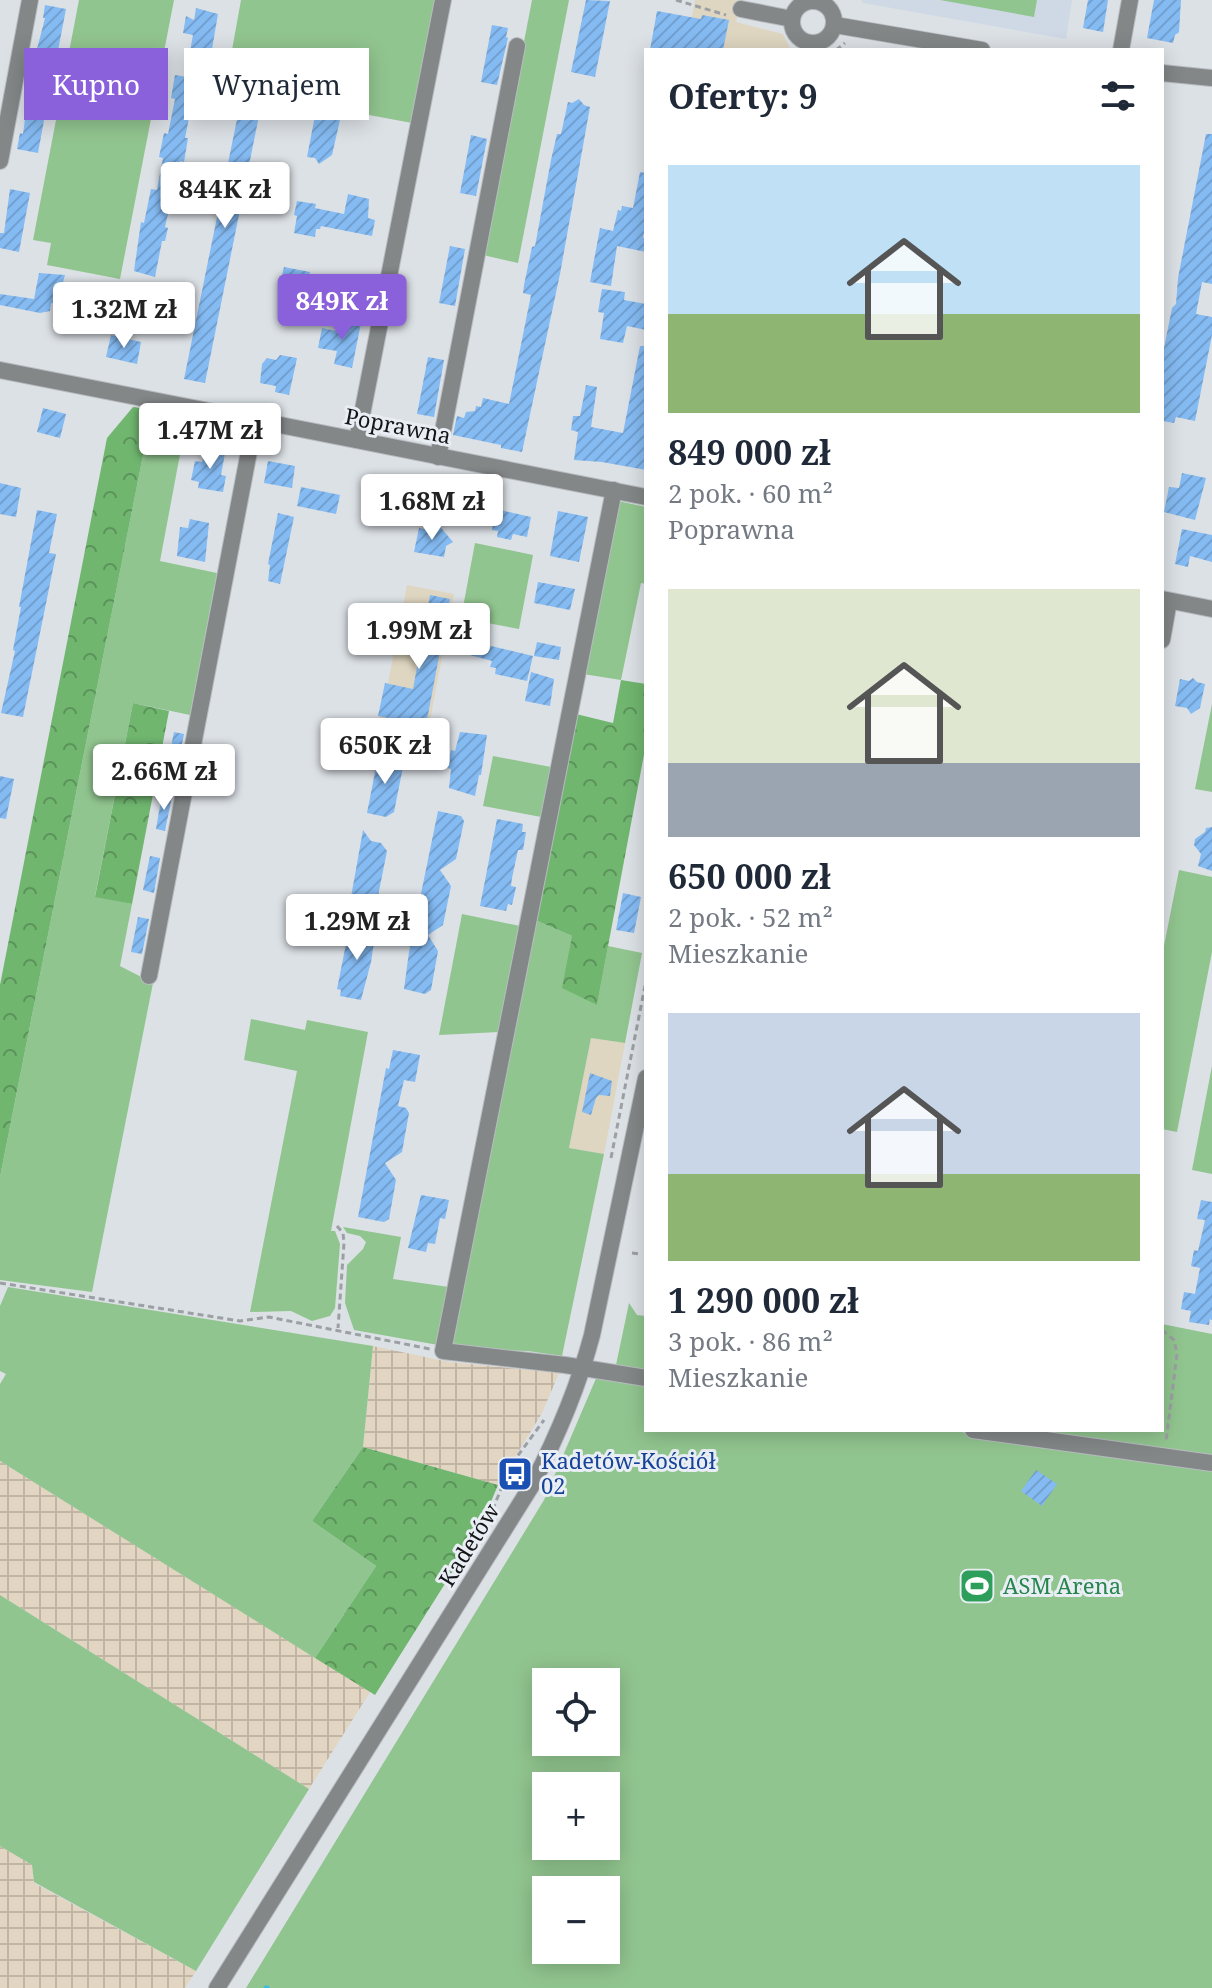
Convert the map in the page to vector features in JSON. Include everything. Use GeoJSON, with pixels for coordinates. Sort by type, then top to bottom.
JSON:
{"type":"FeatureCollection","features":[{"type":"Feature","properties":{"kind":"street"},"geometry":{"type":"LineString","coordinates":[[0,161],[30,0]]}},
{"type":"Feature","properties":{"kind":"street"},"geometry":{"type":"LineString","coordinates":[[357,440],[443,0]]}},
{"type":"Feature","properties":{"kind":"street"},"geometry":{"type":"LineString","coordinates":[[1121,48],[1130,0]]}},
{"type":"Feature","properties":{"kind":"street"},"geometry":{"type":"LineString","coordinates":[[818,1],[829,7],[835,25],[827,39],[812,47],[797,36],[792,19],[794,12],[804,3],[818,1]]}},
{"type":"Feature","properties":{"kind":"street"},"geometry":{"type":"LineString","coordinates":[[736,13],[792,19]]}},
{"type":"Feature","properties":{"kind":"street"},"geometry":{"type":"LineString","coordinates":[[835,25],[970,48]]}},
{"type":"Feature","properties":{"kind":"street"},"geometry":{"type":"LineString","coordinates":[[438,457],[517,46]]}},
{"type":"Feature","properties":{"kind":"street"},"geometry":{"type":"LineString","coordinates":[[1164,73],[1212,78]]}},
{"type":"Feature","properties":{"kind":"street","name":"Poprawna"},"geometry":{"type":"LineString","coordinates":[[0,370],[644,497]]}},
{"type":"Feature","properties":{"kind":"street"},"geometry":{"type":"LineString","coordinates":[[149,976],[255,420]]}},
{"type":"Feature","properties":{"kind":"street"},"geometry":{"type":"LineString","coordinates":[[614,490],[443,1351],[644,1378]]}},
{"type":"Feature","properties":{"kind":"street"},"geometry":{"type":"LineString","coordinates":[[1164,620],[1166,600],[1212,609]]}},
{"type":"Feature","properties":{"kind":"street","name":"Kadetów"},"geometry":{"type":"LineString","coordinates":[[217,1988],[532,1485],[549,1453],[583,1369],[612,1247],[644,1088]]}},
{"type":"Feature","properties":{"kind":"street"},"geometry":{"type":"LineString","coordinates":[[988,1432],[1212,1463]]}},
{"type":"Feature","properties":{"kind":"path"},"geometry":{"type":"LineString","coordinates":[[676,0],[736,13]]}},
{"type":"Feature","properties":{"kind":"path"},"geometry":{"type":"LineString","coordinates":[[609,1167],[644,991]]}},
{"type":"Feature","properties":{"kind":"path"},"geometry":{"type":"LineString","coordinates":[[337,1226],[343,1233],[344,1243],[338,1329]]}},
{"type":"Feature","properties":{"kind":"path"},"geometry":{"type":"LineString","coordinates":[[632,1253],[639,1254]]}},
{"type":"Feature","properties":{"kind":"path"},"geometry":{"type":"LineString","coordinates":[[0,1283],[240,1321],[269,1317],[443,1351]]}},
{"type":"Feature","properties":{"kind":"path"},"geometry":{"type":"LineString","coordinates":[[1164,1332],[1174,1340],[1177,1354],[1164,1456]]}},
{"type":"Feature","properties":{"kind":"path"},"geometry":{"type":"LineString","coordinates":[[485,1528],[511,1465],[547,1416]]}},
{"type":"Feature","properties":{"kind":"shaded area"},"geometry":{"type":"Polygon","coordinates":[[[695,0],[741,0],[736,22],[783,34],[790,48],[686,48],[695,0]]]}},
{"type":"Feature","properties":{"kind":"shaded area"},"geometry":{"type":"Polygon","coordinates":[[[861,0],[1072,0],[1066,39],[863,3],[861,0]]]}},
{"type":"Feature","properties":{"kind":"shaded area"},"geometry":{"type":"Polygon","coordinates":[[[407,585],[454,594],[424,752],[376,742],[385,683],[388,683],[407,585]]]}},
{"type":"Feature","properties":{"kind":"shaded area"},"geometry":{"type":"Polygon","coordinates":[[[591,1038],[625,1043],[604,1154],[569,1148],[591,1038]]]}},
{"type":"Feature","properties":{"kind":"shaded area"},"geometry":{"type":"Polygon","coordinates":[[[373,1346],[449,1362],[559,1373],[542,1413],[498,1485],[363,1447],[373,1346]]]}},
{"type":"Feature","properties":{"kind":"shaded area"},"geometry":{"type":"Polygon","coordinates":[[[0,1461],[370,1692],[309,1789],[0,1595],[0,1461]]]}},
{"type":"Feature","properties":{"kind":"shaded area"},"geometry":{"type":"Polygon","coordinates":[[[0,1846],[32,1865],[34,1883],[196,1971],[185,1988],[0,1988],[0,1846]]]}},
{"type":"Feature","properties":{"kind":"green space"},"geometry":{"type":"Polygon","coordinates":[[[79,0],[174,0],[165,48],[70,48],[79,0]]]}},
{"type":"Feature","properties":{"kind":"green space"},"geometry":{"type":"Polygon","coordinates":[[[241,0],[437,0],[412,123],[369,115],[369,48],[232,48],[241,0]]]}},
{"type":"Feature","properties":{"kind":"green space"},"geometry":{"type":"Polygon","coordinates":[[[532,0],[569,0],[518,263],[483,255],[532,0]]]}},
{"type":"Feature","properties":{"kind":"green space"},"geometry":{"type":"Polygon","coordinates":[[[940,0],[1037,0],[1034,17],[940,0]]]}},
{"type":"Feature","properties":{"kind":"green space"},"geometry":{"type":"Polygon","coordinates":[[[56,120],[151,120],[120,279],[47,265],[51,243],[33,240],[56,120]]]}},
{"type":"Feature","properties":{"kind":"green space"},"geometry":{"type":"Polygon","coordinates":[[[133,407],[152,410],[0,1177],[0,985],[107,438],[133,407]]]}},
{"type":"Feature","properties":{"kind":"green space"},"geometry":{"type":"Polygon","coordinates":[[[152,410],[187,417],[160,561],[217,573],[190,715],[133,703],[95,896],[132,904],[120,966],[153,983],[92,1292],[0,1280],[0,1177],[152,410]]]}},
{"type":"Feature","properties":{"kind":"green space"},"geometry":{"type":"Polygon","coordinates":[[[618,501],[644,507],[644,584],[641,583],[621,680],[583,674],[618,501]]]}},
{"type":"Feature","properties":{"kind":"green space"},"geometry":{"type":"Polygon","coordinates":[[[475,543],[533,555],[519,629],[461,618],[475,543]]]}},
{"type":"Feature","properties":{"kind":"green space"},"geometry":{"type":"Polygon","coordinates":[[[621,680],[644,684],[644,755],[597,1005],[562,988],[572,936],[535,920],[576,714],[613,723],[621,680]]]}},
{"type":"Feature","properties":{"kind":"green space"},"geometry":{"type":"Polygon","coordinates":[[[133,703],[169,711],[132,904],[95,897],[133,703]]]}},
{"type":"Feature","properties":{"kind":"green space"},"geometry":{"type":"Polygon","coordinates":[[[1212,704],[1212,792],[1195,789],[1212,704]]]}},
{"type":"Feature","properties":{"kind":"green space"},"geometry":{"type":"Polygon","coordinates":[[[493,756],[551,767],[541,817],[483,806],[493,756]]]}},
{"type":"Feature","properties":{"kind":"green space"},"geometry":{"type":"Polygon","coordinates":[[[1179,870],[1212,877],[1212,952],[1177,1132],[1164,1129],[1164,946],[1179,870]]]}},
{"type":"Feature","properties":{"kind":"green space"},"geometry":{"type":"Polygon","coordinates":[[[462,914],[520,926],[499,1032],[439,1035],[462,914]]]}},
{"type":"Feature","properties":{"kind":"green space"},"geometry":{"type":"Polygon","coordinates":[[[535,920],[572,936],[597,1004],[608,946],[642,953],[625,1043],[591,1038],[569,1148],[604,1154],[562,1356],[528,1351],[451,1349],[535,920]]]}},
{"type":"Feature","properties":{"kind":"green space"},"geometry":{"type":"Polygon","coordinates":[[[251,1019],[305,1030],[307,1020],[368,1032],[331,1231],[335,1231],[340,1244],[335,1308],[330,1316],[312,1321],[291,1311],[250,1312],[297,1071],[244,1060],[251,1019]]]}},
{"type":"Feature","properties":{"kind":"green space"},"geometry":{"type":"Polygon","coordinates":[[[1212,1066],[1212,1174],[1192,1170],[1212,1066]]]}},
{"type":"Feature","properties":{"kind":"green space"},"geometry":{"type":"Polygon","coordinates":[[[343,1227],[401,1237],[393,1279],[449,1287],[438,1345],[354,1330],[345,1303],[347,1265],[366,1242],[360,1236],[347,1233],[343,1227]]]}},
{"type":"Feature","properties":{"kind":"green space"},"geometry":{"type":"Polygon","coordinates":[[[8,1287],[373,1346],[363,1447],[312,1521],[376,1566],[315,1658],[0,1461],[0,1384],[6,1374],[0,1371],[0,1306],[8,1287]]]}},
{"type":"Feature","properties":{"kind":"green space"},"geometry":{"type":"Polygon","coordinates":[[[629,1303],[637,1315],[644,1316],[644,1370],[616,1365],[629,1303]]]}},
{"type":"Feature","properties":{"kind":"green space"},"geometry":{"type":"Polygon","coordinates":[[[1164,1324],[1212,1334],[1212,1457],[1038,1432],[1164,1432],[1164,1324]]]}},
{"type":"Feature","properties":{"kind":"green space"},"geometry":{"type":"Polygon","coordinates":[[[597,1376],[644,1384],[644,1432],[961,1432],[1212,1470],[1212,1988],[246,1988],[544,1500],[597,1376]]]}},
{"type":"Feature","properties":{"kind":"green space"},"geometry":{"type":"Polygon","coordinates":[[[363,1447],[498,1485],[480,1528],[375,1695],[315,1658],[376,1566],[312,1521],[363,1447]]]}},
{"type":"Feature","properties":{"kind":"green space"},"geometry":{"type":"Polygon","coordinates":[[[0,1595],[309,1789],[196,1971],[34,1882],[32,1865],[0,1846],[0,1595]]]}},
{"type":"Feature","properties":{"kind":"building"},"geometry":{"type":"Polygon","coordinates":[[[586,0],[610,1],[595,77],[571,72],[586,0]]]}},
{"type":"Feature","properties":{"kind":"building"},"geometry":{"type":"Polygon","coordinates":[[[1088,0],[1108,0],[1103,32],[1083,28],[1088,0]]]}},
{"type":"Feature","properties":{"kind":"building"},"geometry":{"type":"Polygon","coordinates":[[[1154,0],[1181,0],[1179,32],[1173,43],[1147,38],[1154,0]]]}},
{"type":"Feature","properties":{"kind":"building"},"geometry":{"type":"Polygon","coordinates":[[[45,5],[66,9],[58,48],[37,48],[45,5]]]}},
{"type":"Feature","properties":{"kind":"building"},"geometry":{"type":"Polygon","coordinates":[[[196,8],[218,14],[212,48],[191,48],[193,35],[183,33],[186,16],[194,20],[196,8]]]}},
{"type":"Feature","properties":{"kind":"building"},"geometry":{"type":"Polygon","coordinates":[[[657,11],[701,19],[702,15],[729,20],[723,48],[650,48],[657,11]]]}},
{"type":"Feature","properties":{"kind":"building"},"geometry":{"type":"Polygon","coordinates":[[[492,25],[508,28],[497,85],[481,82],[492,25]]]}},
{"type":"Feature","properties":{"kind":"building"},"geometry":{"type":"Polygon","coordinates":[[[175,75],[184,76],[184,120],[189,120],[185,138],[188,138],[184,162],[180,161],[155,277],[134,271],[141,222],[144,223],[151,189],[157,190],[163,158],[159,157],[164,133],[168,134],[175,99],[171,98],[175,75]]]}},
{"type":"Feature","properties":{"kind":"building"},"geometry":{"type":"Polygon","coordinates":[[[579,99],[590,107],[560,274],[522,452],[453,435],[457,416],[464,418],[466,412],[475,411],[476,406],[481,407],[483,398],[509,404],[531,295],[523,293],[524,285],[532,247],[535,246],[551,160],[568,102],[579,99]]]}},
{"type":"Feature","properties":{"kind":"building"},"geometry":{"type":"Polygon","coordinates":[[[25,120],[44,120],[38,153],[17,149],[20,133],[23,134],[25,120]]]}},
{"type":"Feature","properties":{"kind":"building"},"geometry":{"type":"Polygon","coordinates":[[[237,120],[258,120],[205,383],[184,379],[237,120]]]}},
{"type":"Feature","properties":{"kind":"building"},"geometry":{"type":"Polygon","coordinates":[[[314,120],[340,120],[332,155],[319,164],[315,158],[307,157],[314,120]]]}},
{"type":"Feature","properties":{"kind":"building"},"geometry":{"type":"Polygon","coordinates":[[[1206,134],[1212,134],[1212,284],[1202,282],[1196,314],[1212,317],[1212,335],[1195,421],[1176,417],[1174,423],[1164,421],[1164,348],[1172,308],[1176,304],[1178,278],[1206,134]]]}},
{"type":"Feature","properties":{"kind":"building"},"geometry":{"type":"Polygon","coordinates":[[[471,135],[487,139],[476,196],[460,193],[471,135]]]}},
{"type":"Feature","properties":{"kind":"building"},"geometry":{"type":"Polygon","coordinates":[[[640,172],[644,173],[644,252],[617,246],[611,286],[590,282],[600,228],[613,231],[618,210],[621,211],[622,206],[633,208],[640,172]]]}},
{"type":"Feature","properties":{"kind":"building"},"geometry":{"type":"Polygon","coordinates":[[[10,189],[30,193],[19,252],[0,248],[0,233],[4,233],[10,189]]]}},
{"type":"Feature","properties":{"kind":"building"},"geometry":{"type":"Polygon","coordinates":[[[348,194],[369,199],[368,218],[375,220],[372,236],[321,226],[316,229],[315,237],[294,233],[297,201],[344,214],[348,194]]]}},
{"type":"Feature","properties":{"kind":"building"},"geometry":{"type":"Polygon","coordinates":[[[450,246],[465,249],[455,306],[439,303],[450,246]]]}},
{"type":"Feature","properties":{"kind":"building"},"geometry":{"type":"Polygon","coordinates":[[[284,267],[310,272],[307,289],[280,284],[284,267]]]}},
{"type":"Feature","properties":{"kind":"building"},"geometry":{"type":"Polygon","coordinates":[[[39,273],[65,275],[57,304],[51,303],[50,311],[40,313],[0,305],[0,294],[34,299],[39,273]]]}},
{"type":"Feature","properties":{"kind":"building"},"geometry":{"type":"Polygon","coordinates":[[[602,289],[625,292],[624,300],[644,304],[644,330],[627,326],[623,343],[600,339],[604,313],[598,312],[602,289]]]}},
{"type":"Feature","properties":{"kind":"building"},"geometry":{"type":"Polygon","coordinates":[[[343,319],[361,323],[352,368],[334,364],[337,351],[318,348],[322,328],[341,332],[343,319]]]}},
{"type":"Feature","properties":{"kind":"building"},"geometry":{"type":"Polygon","coordinates":[[[111,335],[141,342],[137,364],[106,357],[111,335]]]}},
{"type":"Feature","properties":{"kind":"building"},"geometry":{"type":"Polygon","coordinates":[[[640,346],[644,346],[644,470],[574,460],[578,432],[571,430],[573,416],[580,416],[586,385],[597,387],[591,427],[623,433],[640,346]]]}},
{"type":"Feature","properties":{"kind":"building"},"geometry":{"type":"Polygon","coordinates":[[[280,355],[297,358],[289,395],[275,392],[276,386],[260,383],[262,364],[267,358],[276,360],[280,355]]]}},
{"type":"Feature","properties":{"kind":"building"},"geometry":{"type":"Polygon","coordinates":[[[428,357],[444,360],[434,417],[417,414],[428,357]]]}},
{"type":"Feature","properties":{"kind":"building"},"geometry":{"type":"Polygon","coordinates":[[[43,408],[66,414],[60,438],[37,432],[43,408]]]}},
{"type":"Feature","properties":{"kind":"building"},"geometry":{"type":"Polygon","coordinates":[[[205,449],[225,453],[221,475],[226,476],[223,492],[198,488],[199,482],[191,480],[195,461],[202,462],[205,449]]]}},
{"type":"Feature","properties":{"kind":"building"},"geometry":{"type":"Polygon","coordinates":[[[268,461],[295,466],[292,488],[264,483],[268,461]]]}},
{"type":"Feature","properties":{"kind":"building"},"geometry":{"type":"Polygon","coordinates":[[[1182,473],[1206,478],[1195,520],[1164,512],[1169,487],[1179,488],[1182,473]]]}},
{"type":"Feature","properties":{"kind":"building"},"geometry":{"type":"Polygon","coordinates":[[[0,483],[21,488],[16,517],[0,514],[0,483]]]}},
{"type":"Feature","properties":{"kind":"building"},"geometry":{"type":"Polygon","coordinates":[[[301,487],[340,495],[336,514],[297,506],[301,487]]]}},
{"type":"Feature","properties":{"kind":"building"},"geometry":{"type":"Polygon","coordinates":[[[496,509],[531,517],[527,537],[513,534],[511,540],[497,537],[498,531],[492,530],[496,509]]]}},
{"type":"Feature","properties":{"kind":"building"},"geometry":{"type":"Polygon","coordinates":[[[37,510],[57,514],[49,553],[56,554],[23,717],[1,713],[15,651],[19,607],[37,510]]]}},
{"type":"Feature","properties":{"kind":"building"},"geometry":{"type":"Polygon","coordinates":[[[558,511],[588,517],[579,562],[550,556],[558,511]]]}},
{"type":"Feature","properties":{"kind":"building"},"geometry":{"type":"Polygon","coordinates":[[[278,513],[294,517],[280,584],[268,581],[268,564],[278,513]]]}},
{"type":"Feature","properties":{"kind":"building"},"geometry":{"type":"Polygon","coordinates":[[[190,519],[209,523],[205,562],[177,556],[180,527],[188,528],[190,519]]]}},
{"type":"Feature","properties":{"kind":"building"},"geometry":{"type":"Polygon","coordinates":[[[437,523],[453,542],[446,546],[444,557],[414,552],[419,528],[435,531],[437,523]]]}},
{"type":"Feature","properties":{"kind":"building"},"geometry":{"type":"Polygon","coordinates":[[[1182,529],[1212,535],[1212,562],[1190,556],[1188,567],[1175,564],[1182,529]]]}},
{"type":"Feature","properties":{"kind":"building"},"geometry":{"type":"Polygon","coordinates":[[[538,582],[575,589],[570,610],[534,603],[538,582]]]}},
{"type":"Feature","properties":{"kind":"building"},"geometry":{"type":"Polygon","coordinates":[[[430,595],[450,599],[426,725],[378,716],[385,683],[413,689],[430,595]]]}},
{"type":"Feature","properties":{"kind":"building"},"geometry":{"type":"Polygon","coordinates":[[[474,642],[533,656],[527,681],[495,674],[496,668],[490,667],[492,661],[470,655],[474,642]]]}},
{"type":"Feature","properties":{"kind":"building"},"geometry":{"type":"Polygon","coordinates":[[[537,642],[561,647],[559,660],[534,656],[537,642]]]}},
{"type":"Feature","properties":{"kind":"building"},"geometry":{"type":"Polygon","coordinates":[[[531,672],[554,679],[550,706],[525,701],[531,672]]]}},
{"type":"Feature","properties":{"kind":"building"},"geometry":{"type":"Polygon","coordinates":[[[1193,678],[1205,684],[1200,708],[1191,714],[1187,708],[1175,706],[1180,679],[1189,681],[1193,678]]]}},
{"type":"Feature","properties":{"kind":"building"},"geometry":{"type":"Polygon","coordinates":[[[174,732],[184,734],[177,769],[167,767],[174,732]]]}},
{"type":"Feature","properties":{"kind":"building"},"geometry":{"type":"Polygon","coordinates":[[[460,732],[487,735],[475,796],[449,788],[451,769],[447,768],[460,732]]]}},
{"type":"Feature","properties":{"kind":"building"},"geometry":{"type":"Polygon","coordinates":[[[380,747],[387,757],[398,760],[403,767],[394,812],[386,817],[367,813],[380,747]]]}},
{"type":"Feature","properties":{"kind":"building"},"geometry":{"type":"Polygon","coordinates":[[[0,776],[14,779],[6,819],[0,818],[0,776]]]}},
{"type":"Feature","properties":{"kind":"building"},"geometry":{"type":"Polygon","coordinates":[[[162,794],[172,796],[165,831],[156,829],[162,794]]]}},
{"type":"Feature","properties":{"kind":"building"},"geometry":{"type":"Polygon","coordinates":[[[438,811],[461,816],[464,821],[456,859],[440,870],[451,886],[443,925],[428,935],[438,951],[431,990],[425,994],[404,989],[438,811]]]}},
{"type":"Feature","properties":{"kind":"building"},"geometry":{"type":"Polygon","coordinates":[[[497,819],[523,824],[522,832],[526,832],[523,850],[518,850],[512,878],[511,886],[516,887],[512,905],[508,904],[506,911],[480,906],[497,819]]]}},
{"type":"Feature","properties":{"kind":"building"},"geometry":{"type":"Polygon","coordinates":[[[1212,827],[1212,871],[1198,866],[1201,854],[1194,845],[1195,839],[1206,828],[1212,827]]]}},
{"type":"Feature","properties":{"kind":"building"},"geometry":{"type":"Polygon","coordinates":[[[363,830],[371,841],[381,843],[387,851],[378,896],[369,900],[351,897],[363,830]]]}},
{"type":"Feature","properties":{"kind":"building"},"geometry":{"type":"Polygon","coordinates":[[[150,856],[160,858],[154,893],[143,890],[150,856]]]}},
{"type":"Feature","properties":{"kind":"building"},"geometry":{"type":"Polygon","coordinates":[[[623,893],[641,897],[634,933],[616,930],[623,893]]]}},
{"type":"Feature","properties":{"kind":"building"},"geometry":{"type":"Polygon","coordinates":[[[138,917],[149,919],[142,954],[131,952],[138,917]]]}},
{"type":"Feature","properties":{"kind":"building"},"geometry":{"type":"Polygon","coordinates":[[[354,924],[376,929],[361,1000],[340,996],[341,990],[337,989],[349,929],[353,930],[354,924]]]}},
{"type":"Feature","properties":{"kind":"building"},"geometry":{"type":"Polygon","coordinates":[[[393,1050],[420,1055],[415,1082],[404,1080],[398,1106],[406,1108],[409,1113],[402,1152],[385,1163],[396,1180],[389,1219],[384,1222],[358,1217],[386,1068],[389,1069],[393,1050]]]}},
{"type":"Feature","properties":{"kind":"building"},"geometry":{"type":"Polygon","coordinates":[[[590,1073],[612,1081],[610,1096],[599,1095],[596,1098],[591,1115],[582,1112],[590,1073]]]}},
{"type":"Feature","properties":{"kind":"building"},"geometry":{"type":"Polygon","coordinates":[[[421,1195],[449,1200],[445,1219],[440,1218],[435,1244],[428,1243],[426,1252],[408,1248],[421,1195]]]}},
{"type":"Feature","properties":{"kind":"building"},"geometry":{"type":"Polygon","coordinates":[[[1201,1200],[1212,1202],[1212,1320],[1209,1325],[1189,1322],[1191,1311],[1181,1309],[1184,1292],[1195,1294],[1200,1268],[1191,1266],[1205,1220],[1197,1219],[1201,1200]]]}},
{"type":"Feature","properties":{"kind":"building"},"geometry":{"type":"Polygon","coordinates":[[[1036,1470],[1057,1484],[1042,1506],[1021,1491],[1036,1470]]]}},
{"type":"Feature","properties":{"kind":"place","name":"Kadetów-Kościół 02"},"geometry":{"type":"Point","coordinates":[515,1474]}},
{"type":"Feature","properties":{"kind":"place","name":"ASM Arena"},"geometry":{"type":"Point","coordinates":[977,1586]}}]}
